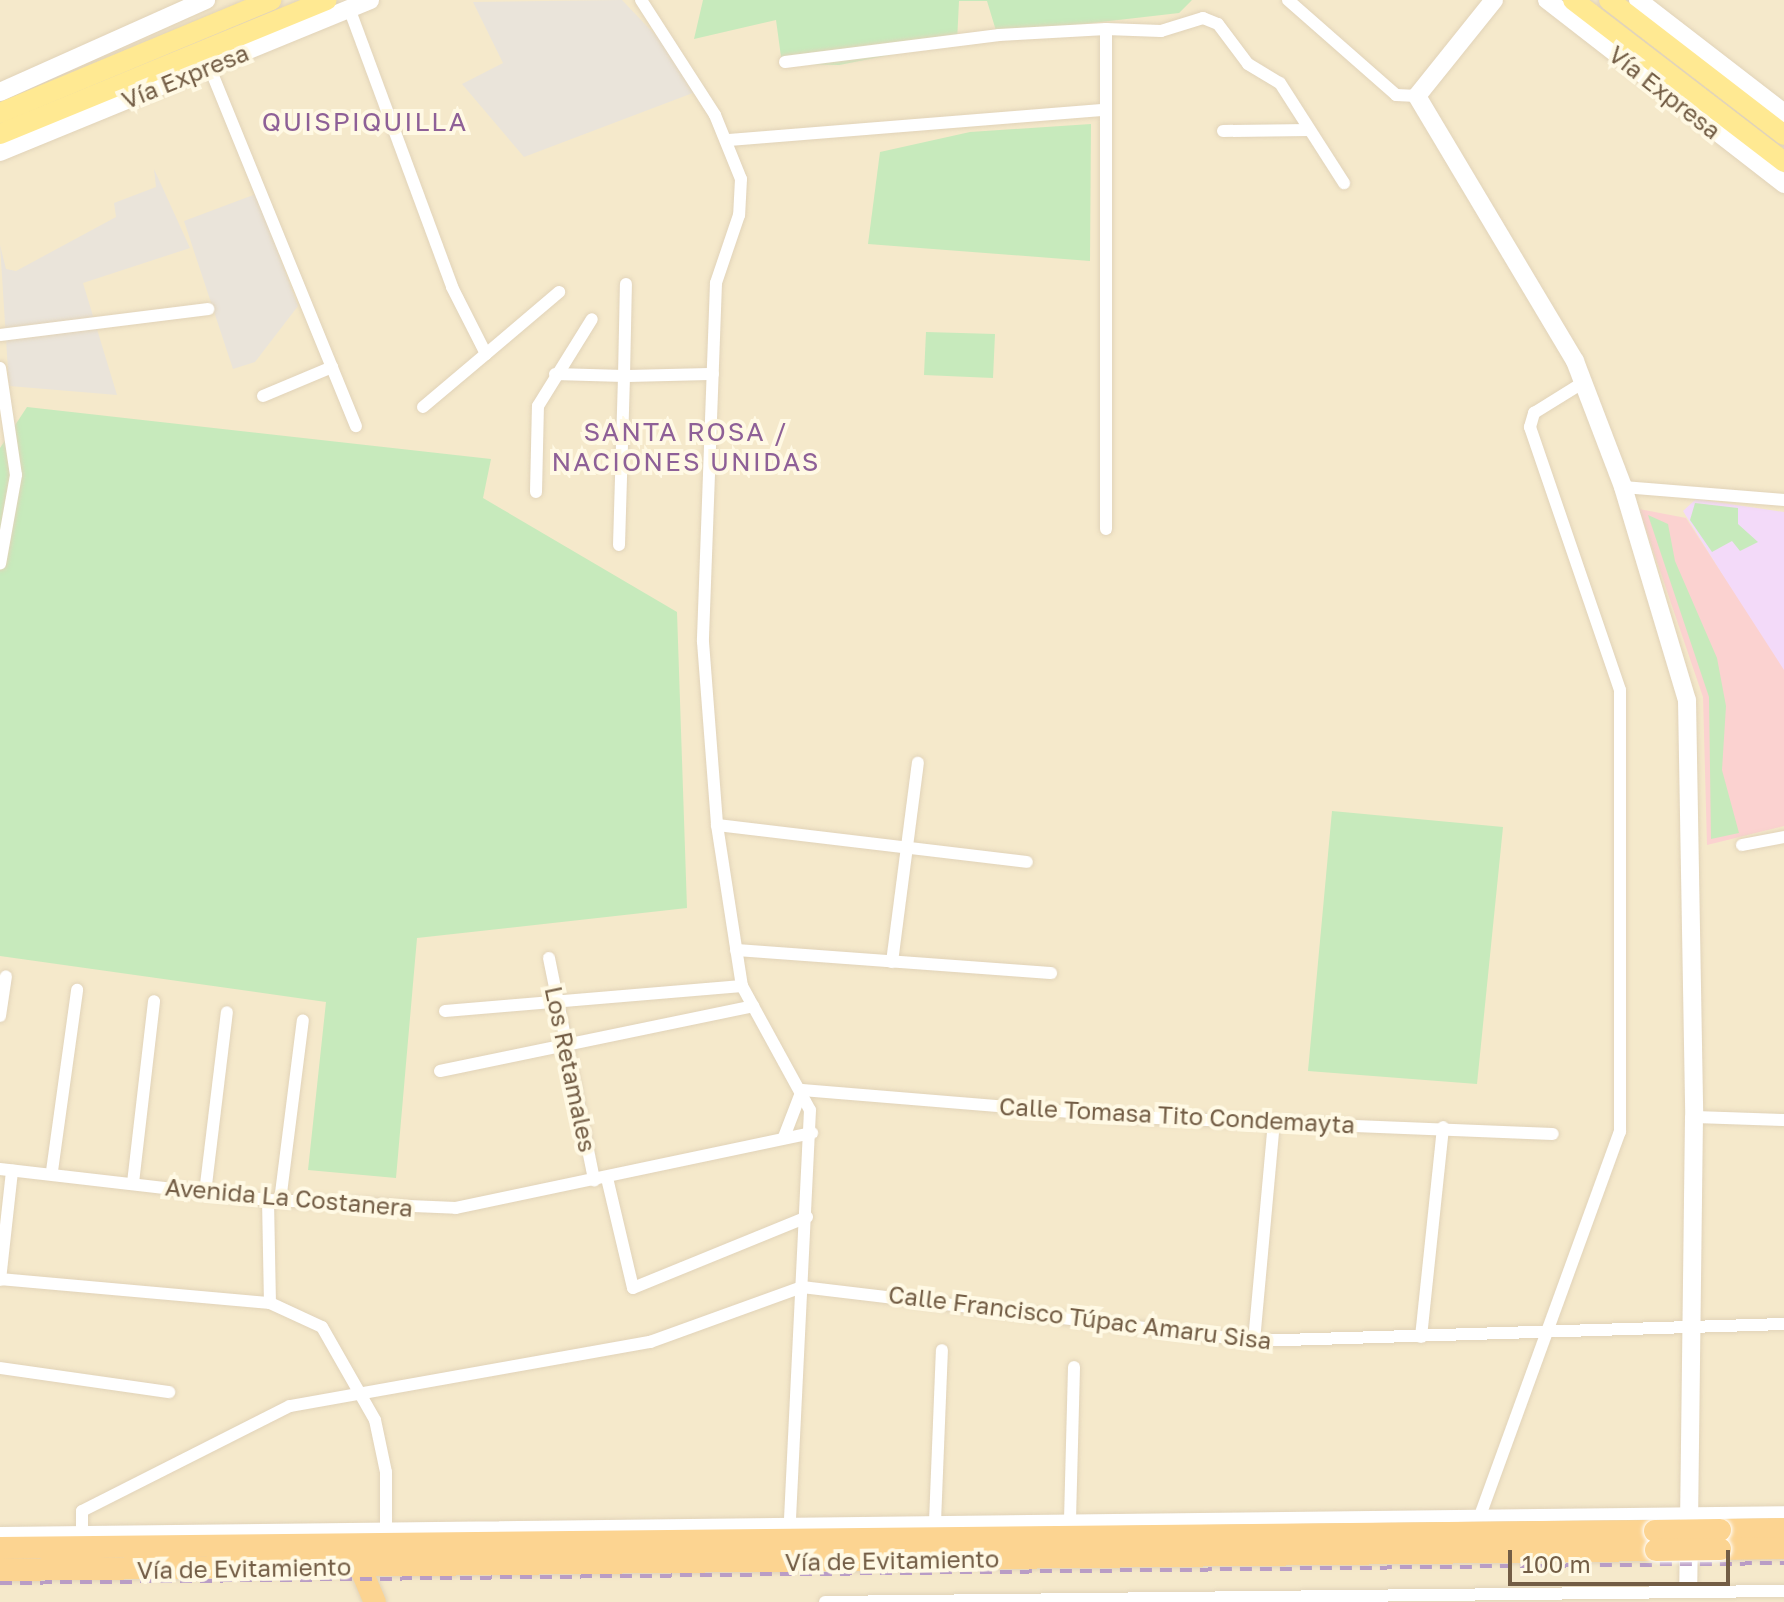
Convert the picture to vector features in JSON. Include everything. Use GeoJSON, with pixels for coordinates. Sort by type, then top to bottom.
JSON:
{"type":"FeatureCollection","features":[{"type":"Feature","properties":{"kind":"highway","name":"Vía de Evitamiento"},"geometry":{"type":"LineString","coordinates":[[1720,1540],[1784,1529]]}},
{"type":"Feature","properties":{"kind":"highway","name":"Vía de Evitamiento"},"geometry":{"type":"LineString","coordinates":[[0,1548],[686,1531],[1655,1532],[1784,1548]]}},
{"type":"Feature","properties":{"kind":"highway","name":"Vía de Evitamiento"},"geometry":{"type":"LineString","coordinates":[[0,1570],[360,1567],[1655,1532]]}},
{"type":"Feature","properties":{"kind":"highway"},"geometry":{"type":"LineString","coordinates":[[360,1567],[375,1602]]}},
{"type":"Feature","properties":{"kind":"main road"},"geometry":{"type":"LineString","coordinates":[[0,92],[206,0]]}},
{"type":"Feature","properties":{"kind":"main road","name":"Vía Expresa"},"geometry":{"type":"LineString","coordinates":[[0,113],[271,0]]}},
{"type":"Feature","properties":{"kind":"main road","name":"Vía Expresa"},"geometry":{"type":"LineString","coordinates":[[0,134],[327,0]]}},
{"type":"Feature","properties":{"kind":"main road","name":"Vía Expresa"},"geometry":{"type":"LineString","coordinates":[[0,152],[370,0]]}},
{"type":"Feature","properties":{"kind":"main road"},"geometry":{"type":"LineString","coordinates":[[1494,0],[1417,96],[1584,382],[1623,487],[1687,700],[1695,1328],[1688,1588]]}},
{"type":"Feature","properties":{"kind":"main road","name":"Vía Expresa"},"geometry":{"type":"LineString","coordinates":[[1547,0],[1784,184]]}},
{"type":"Feature","properties":{"kind":"main road","name":"Vía Expresa"},"geometry":{"type":"LineString","coordinates":[[1573,0],[1784,162]]}},
{"type":"Feature","properties":{"kind":"main road","name":"Vía Expresa"},"geometry":{"type":"LineString","coordinates":[[1609,0],[1784,135]]}},
{"type":"Feature","properties":{"kind":"main road"},"geometry":{"type":"LineString","coordinates":[[1638,0],[1784,113]]}},
{"type":"Feature","properties":{"kind":"street","name":"Vía de Evitamiento"},"geometry":{"type":"LineString","coordinates":[[641,0],[729,140],[741,194],[716,283],[703,642],[717,825],[742,986],[802,1090],[812,1133],[790,1522]]}},
{"type":"Feature","properties":{"kind":"street"},"geometry":{"type":"LineString","coordinates":[[1288,0],[1396,95],[1417,96]]}},
{"type":"Feature","properties":{"kind":"street"},"geometry":{"type":"LineString","coordinates":[[349,8],[452,287],[486,354]]}},
{"type":"Feature","properties":{"kind":"street"},"geometry":{"type":"LineString","coordinates":[[785,62],[999,35],[1106,29],[1161,31],[1203,18],[1218,24],[1248,64],[1280,83],[1344,183]]}},
{"type":"Feature","properties":{"kind":"street"},"geometry":{"type":"LineString","coordinates":[[1106,29],[1106,529]]}},
{"type":"Feature","properties":{"kind":"street"},"geometry":{"type":"LineString","coordinates":[[209,66],[356,426]]}},
{"type":"Feature","properties":{"kind":"street"},"geometry":{"type":"LineString","coordinates":[[729,140],[1105,110]]}},
{"type":"Feature","properties":{"kind":"street"},"geometry":{"type":"LineString","coordinates":[[1223,131],[1309,130]]}},
{"type":"Feature","properties":{"kind":"street"},"geometry":{"type":"LineString","coordinates":[[619,545],[626,284]]}},
{"type":"Feature","properties":{"kind":"street"},"geometry":{"type":"LineString","coordinates":[[423,407],[559,292]]}},
{"type":"Feature","properties":{"kind":"street"},"geometry":{"type":"LineString","coordinates":[[0,335],[208,309]]}},
{"type":"Feature","properties":{"kind":"street"},"geometry":{"type":"LineString","coordinates":[[536,492],[538,406],[555,374],[592,319]]}},
{"type":"Feature","properties":{"kind":"street"},"geometry":{"type":"LineString","coordinates":[[263,396],[332,367]]}},
{"type":"Feature","properties":{"kind":"street"},"geometry":{"type":"LineString","coordinates":[[0,368],[16,475],[0,564]]}},
{"type":"Feature","properties":{"kind":"street"},"geometry":{"type":"LineString","coordinates":[[555,374],[713,374]]}},
{"type":"Feature","properties":{"kind":"street"},"geometry":{"type":"LineString","coordinates":[[1481,1513],[1620,1132],[1620,690],[1530,419],[1584,382]]}},
{"type":"Feature","properties":{"kind":"street"},"geometry":{"type":"LineString","coordinates":[[1623,487],[1784,500]]}},
{"type":"Feature","properties":{"kind":"street"},"geometry":{"type":"LineString","coordinates":[[892,962],[918,763]]}},
{"type":"Feature","properties":{"kind":"street"},"geometry":{"type":"LineString","coordinates":[[717,825],[1027,862]]}},
{"type":"Feature","properties":{"kind":"street"},"geometry":{"type":"LineString","coordinates":[[1742,845],[1784,837]]}},
{"type":"Feature","properties":{"kind":"street"},"geometry":{"type":"LineString","coordinates":[[736,950],[1051,973]]}},
{"type":"Feature","properties":{"kind":"street","name":"Los Retamales"},"geometry":{"type":"LineString","coordinates":[[549,958],[565,1048],[633,1288],[807,1217]]}},
{"type":"Feature","properties":{"kind":"street"},"geometry":{"type":"LineString","coordinates":[[0,1016],[6,976]]}},
{"type":"Feature","properties":{"kind":"street"},"geometry":{"type":"LineString","coordinates":[[445,1011],[742,986]]}},
{"type":"Feature","properties":{"kind":"street"},"geometry":{"type":"LineString","coordinates":[[52,1171],[77,990]]}},
{"type":"Feature","properties":{"kind":"street"},"geometry":{"type":"LineString","coordinates":[[133,1183],[154,1001]]}},
{"type":"Feature","properties":{"kind":"street"},"geometry":{"type":"LineString","coordinates":[[440,1071],[565,1048],[753,1006]]}},
{"type":"Feature","properties":{"kind":"street"},"geometry":{"type":"LineString","coordinates":[[205,1193],[227,1012]]}},
{"type":"Feature","properties":{"kind":"street"},"geometry":{"type":"LineString","coordinates":[[270,1303],[274,1200],[303,1020]]}},
{"type":"Feature","properties":{"kind":"street"},"geometry":{"type":"LineString","coordinates":[[784,1137],[802,1090]]}},
{"type":"Feature","properties":{"kind":"street","name":"Calle Tomasa Tito Condemayta"},"geometry":{"type":"LineString","coordinates":[[802,1090],[1274,1121],[1553,1134]]}},
{"type":"Feature","properties":{"kind":"street"},"geometry":{"type":"LineString","coordinates":[[1694,1117],[1784,1120]]}},
{"type":"Feature","properties":{"kind":"street"},"geometry":{"type":"LineString","coordinates":[[1254,1341],[1274,1121]]}},
{"type":"Feature","properties":{"kind":"street"},"geometry":{"type":"LineString","coordinates":[[1421,1337],[1443,1127]]}},
{"type":"Feature","properties":{"kind":"street","name":"Avenida La Costanera"},"geometry":{"type":"LineString","coordinates":[[6,1170],[52,1171],[274,1200],[456,1208],[812,1133]]}},
{"type":"Feature","properties":{"kind":"street"},"geometry":{"type":"LineString","coordinates":[[6,1170],[0,1280],[270,1303],[322,1327],[375,1420],[386,1472],[386,1528]]}},
{"type":"Feature","properties":{"kind":"street"},"geometry":{"type":"LineString","coordinates":[[82,1532],[82,1511],[290,1406],[650,1342],[802,1287]]}},
{"type":"Feature","properties":{"kind":"street","name":"Calle Francisco Túpac Amaru Sisa"},"geometry":{"type":"LineString","coordinates":[[802,1287],[1254,1341],[1784,1324]]}},
{"type":"Feature","properties":{"kind":"street"},"geometry":{"type":"LineString","coordinates":[[935,1522],[942,1350]]}},
{"type":"Feature","properties":{"kind":"street"},"geometry":{"type":"LineString","coordinates":[[1070,1520],[1074,1367]]}},
{"type":"Feature","properties":{"kind":"street"},"geometry":{"type":"LineString","coordinates":[[0,1368],[169,1392]]}},
{"type":"Feature","properties":{"kind":"street"},"geometry":{"type":"LineString","coordinates":[[0,1533],[386,1528],[686,1531],[790,1522],[1158,1520],[1481,1513],[1655,1532],[1692,1513],[1784,1512]]}},
{"type":"Feature","properties":{"kind":"street"},"geometry":{"type":"LineString","coordinates":[[825,1602],[1658,1587],[1784,1591]]}},
{"type":"Feature","properties":{"kind":"shaded area"},"geometry":{"type":"Polygon","coordinates":[[[0,0],[1784,0],[1784,1602],[0,1602],[0,0]]]}},
{"type":"Feature","properties":{"kind":"shaded area"},"geometry":{"type":"Polygon","coordinates":[[[622,0],[706,88],[524,157],[462,84],[503,63],[473,2],[622,0]]]}},
{"type":"Feature","properties":{"kind":"shaded area"},"geometry":{"type":"Polygon","coordinates":[[[154,169],[190,248],[83,283],[117,395],[9,386],[0,245],[6,269],[16,271],[116,217],[114,203],[156,187],[154,169]]]}},
{"type":"Feature","properties":{"kind":"shaded area"},"geometry":{"type":"Polygon","coordinates":[[[256,194],[298,306],[255,362],[233,369],[184,221],[256,194]]]}},
{"type":"Feature","properties":{"kind":"shaded area"},"geometry":{"type":"Polygon","coordinates":[[[1696,499],[1784,512],[1784,675],[1683,511],[1696,499]]]}},
{"type":"Feature","properties":{"kind":"shaded area"},"geometry":{"type":"Polygon","coordinates":[[[1639,509],[1686,518],[1784,670],[1784,826],[1707,845],[1703,697],[1639,509]]]}},
{"type":"Feature","properties":{"kind":"green space"},"geometry":{"type":"Polygon","coordinates":[[[703,0],[1192,0],[1179,13],[997,34],[987,1],[959,1],[957,42],[839,65],[782,64],[776,20],[694,39],[703,0]]]}},
{"type":"Feature","properties":{"kind":"green space"},"geometry":{"type":"Polygon","coordinates":[[[1091,124],[1090,261],[868,244],[880,152],[970,132],[1091,124]]]}},
{"type":"Feature","properties":{"kind":"green space"},"geometry":{"type":"Polygon","coordinates":[[[926,332],[995,334],[993,378],[924,375],[926,332]]]}},
{"type":"Feature","properties":{"kind":"green space"},"geometry":{"type":"Polygon","coordinates":[[[27,407],[491,459],[483,498],[677,612],[687,908],[417,938],[396,1178],[308,1170],[326,1002],[0,956],[0,448],[27,407]]]}},
{"type":"Feature","properties":{"kind":"green space"},"geometry":{"type":"Polygon","coordinates":[[[1695,503],[1738,508],[1738,524],[1758,542],[1740,551],[1732,541],[1712,552],[1690,520],[1695,503]]]}},
{"type":"Feature","properties":{"kind":"green space"},"geometry":{"type":"Polygon","coordinates":[[[1648,515],[1668,524],[1675,561],[1717,658],[1726,706],[1722,770],[1739,833],[1711,839],[1709,697],[1648,515]]]}},
{"type":"Feature","properties":{"kind":"green space"},"geometry":{"type":"Polygon","coordinates":[[[1332,811],[1503,827],[1477,1084],[1308,1071],[1332,811]]]}},
{"type":"Feature","properties":{"kind":"railway"},"geometry":{"type":"LineString","coordinates":[[0,1583],[1784,1563]]}},
{"type":"Feature","properties":{"kind":"district","name":"QUISPIQUILLA"},"geometry":{"type":"Point","coordinates":[365,122]}},
{"type":"Feature","properties":{"kind":"district","name":"SANTA ROSA / NACIONES UNIDAS"},"geometry":{"type":"Point","coordinates":[686,447]}}]}
